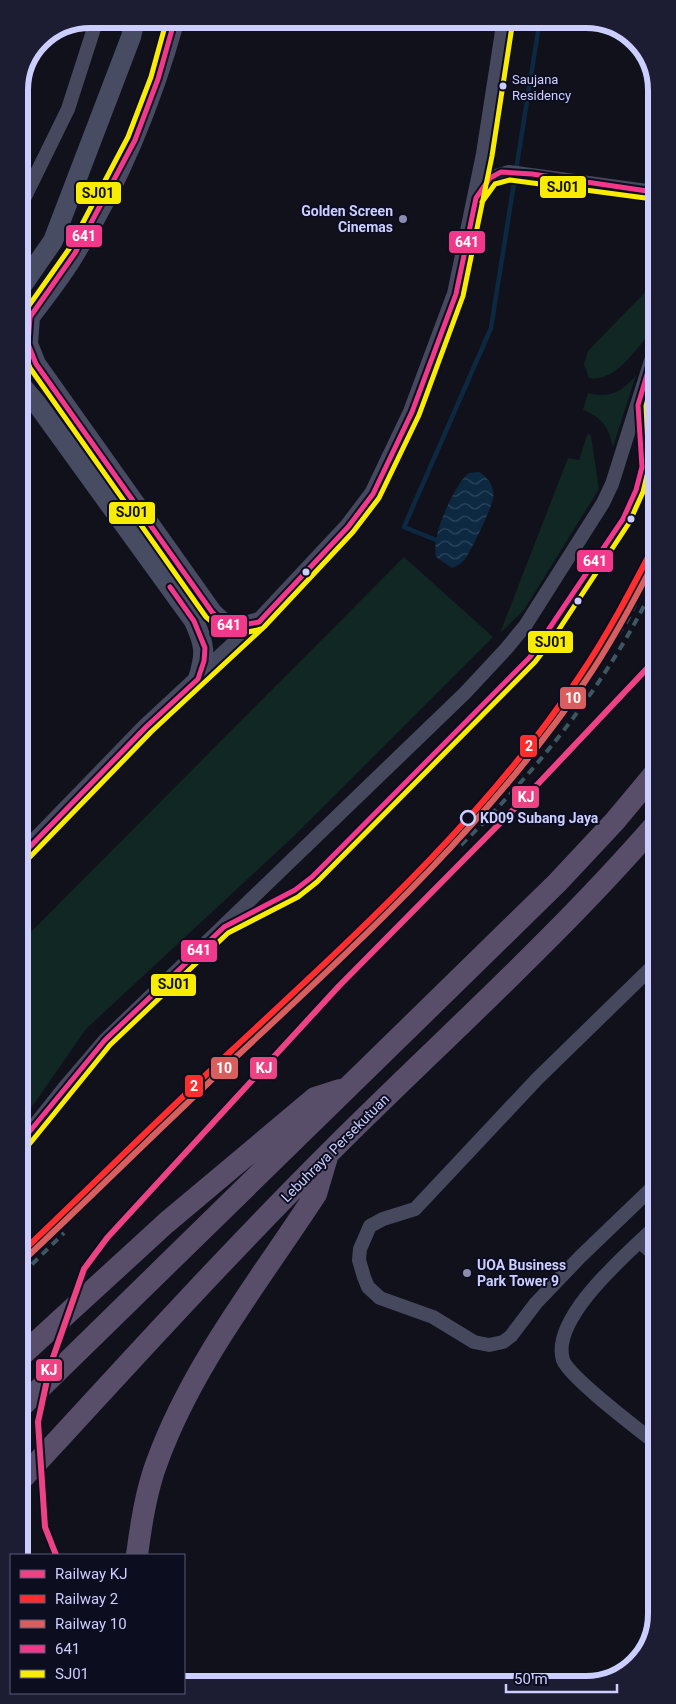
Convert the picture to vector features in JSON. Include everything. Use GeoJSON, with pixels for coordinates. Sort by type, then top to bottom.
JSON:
{"type":"FeatureCollection","features":[{"type":"Feature","properties":{"kind":"highway"},"geometry":{"type":"LineString","coordinates":[[28,1400],[557,883],[615,821],[648,781]]}},
{"type":"Feature","properties":{"kind":"highway","name":"Lebuhraya Persekutuan"},"geometry":{"type":"LineString","coordinates":[[28,1472],[113,1380],[328,1154],[579,907],[648,832]]}},
{"type":"Feature","properties":{"kind":"highway"},"geometry":{"type":"LineString","coordinates":[[28,1350],[166,1223],[315,1098],[347,1088]]}},
{"type":"Feature","properties":{"kind":"highway"},"geometry":{"type":"LineString","coordinates":[[137,1554],[140,1529],[157,1463],[188,1392],[316,1194],[328,1154]]}},
{"type":"Feature","properties":{"kind":"main road"},"geometry":{"type":"LineString","coordinates":[[28,277],[53,241],[133,28]]}},
{"type":"Feature","properties":{"kind":"main road"},"geometry":{"type":"LineString","coordinates":[[28,319],[75,253],[135,140],[158,79],[172,28]]}},
{"type":"Feature","properties":{"kind":"main road"},"geometry":{"type":"LineString","coordinates":[[28,344],[36,364],[212,612],[223,623],[232,627],[259,622]]}},
{"type":"Feature","properties":{"kind":"main road"},"geometry":{"type":"LineString","coordinates":[[28,395],[194,621],[205,648],[204,661],[198,679]]}},
{"type":"Feature","properties":{"kind":"street"},"geometry":{"type":"LineString","coordinates":[[28,191],[68,109],[95,28]]}},
{"type":"Feature","properties":{"kind":"street"},"geometry":{"type":"LineString","coordinates":[[28,849],[139,734],[259,622],[348,527],[373,494],[412,412],[456,294],[485,154],[505,28]]}},
{"type":"Feature","properties":{"kind":"street"},"geometry":{"type":"LineString","coordinates":[[476,198],[490,178],[501,172],[532,174],[648,191]]}},
{"type":"Feature","properties":{"kind":"street"},"geometry":{"type":"LineString","coordinates":[[28,1133],[105,1040],[465,693],[525,626],[603,503],[612,484],[648,370]]}},
{"type":"Feature","properties":{"kind":"street"},"geometry":{"type":"LineString","coordinates":[[648,971],[537,1079],[415,1209],[383,1219],[370,1226],[360,1249],[359,1260],[368,1288],[380,1298],[433,1318],[474,1342],[489,1345],[503,1342],[512,1336],[536,1303],[568,1269],[648,1192]]}},
{"type":"Feature","properties":{"kind":"street"},"geometry":{"type":"LineString","coordinates":[[648,1234],[610,1269],[584,1300],[563,1334],[564,1360],[582,1383],[648,1437]]}},
{"type":"Feature","properties":{"kind":"street"},"geometry":{"type":"LineString","coordinates":[[640,1242],[648,1249]]}},
{"type":"Feature","properties":{"kind":"green space"},"geometry":{"type":"Polygon","coordinates":[[[645,226],[648,229],[648,240],[645,226]]]}},
{"type":"Feature","properties":{"kind":"green space"},"geometry":{"type":"Polygon","coordinates":[[[648,289],[648,336],[633,354],[617,370],[608,375],[599,378],[589,378],[584,364],[588,351],[648,289]]]}},
{"type":"Feature","properties":{"kind":"green space"},"geometry":{"type":"Polygon","coordinates":[[[636,375],[613,447],[604,424],[595,416],[583,410],[588,393],[603,395],[615,392],[636,375]]]}},
{"type":"Feature","properties":{"kind":"green space"},"geometry":{"type":"Polygon","coordinates":[[[588,433],[591,436],[599,489],[524,610],[500,633],[568,458],[579,460],[588,433]]]}},
{"type":"Feature","properties":{"kind":"green space"},"geometry":{"type":"Polygon","coordinates":[[[404,557],[493,637],[294,836],[86,1029],[31,1108],[28,1106],[28,935],[404,557]]]}},
{"type":"Feature","properties":{"kind":"water"},"geometry":{"type":"Polygon","coordinates":[[[479,472],[492,486],[492,503],[465,559],[452,568],[436,557],[435,548],[440,525],[444,513],[462,480],[468,473],[479,472]]]}},
{"type":"Feature","properties":{"kind":"waterway"},"geometry":{"type":"LineString","coordinates":[[436,540],[404,527],[491,328],[539,28]]}},
{"type":"Feature","properties":{"kind":"railway"},"geometry":{"type":"LineString","coordinates":[[28,1257],[329,968],[495,800],[570,706],[627,621],[648,578]]}},
{"type":"Feature","properties":{"kind":"railway"},"geometry":{"type":"LineString","coordinates":[[461,845],[517,786],[569,723],[616,656],[648,597]]}},
{"type":"Feature","properties":{"kind":"railway"},"geometry":{"type":"LineString","coordinates":[[28,1268],[64,1233]]}},
{"type":"Feature","properties":{"kind":"rail line","name":"2"},"geometry":{"type":"LineString","coordinates":[[28,1246],[369,921],[460,827],[503,779],[543,729],[590,661],[648,557]]}},
{"type":"Feature","properties":{"kind":"rail line","name":"10"},"geometry":{"type":"LineString","coordinates":[[28,1256],[375,925],[464,833],[507,785],[547,735],[584,683],[621,623],[648,573]]}},
{"type":"Feature","properties":{"kind":"rail line","name":"KJ"},"geometry":{"type":"LineString","coordinates":[[56,1554],[45,1527],[38,1422],[50,1366],[84,1269],[107,1238],[339,986],[518,805],[648,667]]}},
{"type":"Feature","properties":{"kind":"transit line","name":"SJ01"},"geometry":{"type":"LineString","coordinates":[[28,307],[69,249],[128,137],[151,77],[165,28]]}},
{"type":"Feature","properties":{"kind":"transit line","name":"641"},"geometry":{"type":"LineString","coordinates":[[28,344],[30,317],[75,253],[135,140],[158,79],[172,28]]}},
{"type":"Feature","properties":{"kind":"transit line","name":"SJ01"},"geometry":{"type":"LineString","coordinates":[[28,859],[151,732],[264,627],[353,532],[379,498],[419,415],[463,296],[492,156],[512,28]]}},
{"type":"Feature","properties":{"kind":"transit line","name":"641"},"geometry":{"type":"LineString","coordinates":[[28,344],[36,364],[212,612],[223,623],[232,627],[259,622],[348,527],[373,494],[412,412],[456,294],[476,198],[490,178],[501,172],[532,174],[648,191]]}},
{"type":"Feature","properties":{"kind":"transit line","name":"SJ01"},"geometry":{"type":"LineString","coordinates":[[482,202],[495,184],[510,180],[648,198]]}},
{"type":"Feature","properties":{"kind":"transit line","name":"SJ01"},"geometry":{"type":"LineString","coordinates":[[28,363],[206,617],[219,627],[232,632],[238,633],[261,629]]}},
{"type":"Feature","properties":{"kind":"transit line","name":"641"},"geometry":{"type":"LineString","coordinates":[[28,1134],[105,1040],[224,927],[295,890],[312,877],[530,657],[623,519],[636,490],[642,467],[638,405],[648,371]]}},
{"type":"Feature","properties":{"kind":"transit line","name":"SJ01"},"geometry":{"type":"LineString","coordinates":[[648,398],[646,406],[648,447]]}},
{"type":"Feature","properties":{"kind":"transit line","name":"SJ01"},"geometry":{"type":"LineString","coordinates":[[28,1146],[110,1045],[228,933],[298,897],[317,882],[535,662],[552,640],[629,523],[643,492],[648,471]]}},
{"type":"Feature","properties":{"kind":"transit line","name":"641"},"geometry":{"type":"LineString","coordinates":[[28,849],[146,727],[198,679],[204,661],[205,648],[194,621],[170,587]]}},
{"type":"Feature","properties":{"kind":"place","name":"Saujana Residency"},"geometry":{"type":"Point","coordinates":[503,86]}},
{"type":"Feature","properties":{"kind":"place","name":"Golden Screen Cinemas"},"geometry":{"type":"Point","coordinates":[403,219]}},
{"type":"Feature","properties":{"kind":"place","name":"KD09 Subang Jaya"},"geometry":{"type":"Point","coordinates":[468,818]}},
{"type":"Feature","properties":{"kind":"place","name":"UOA Business Park Tower 9"},"geometry":{"type":"Point","coordinates":[467,1273]}}]}
